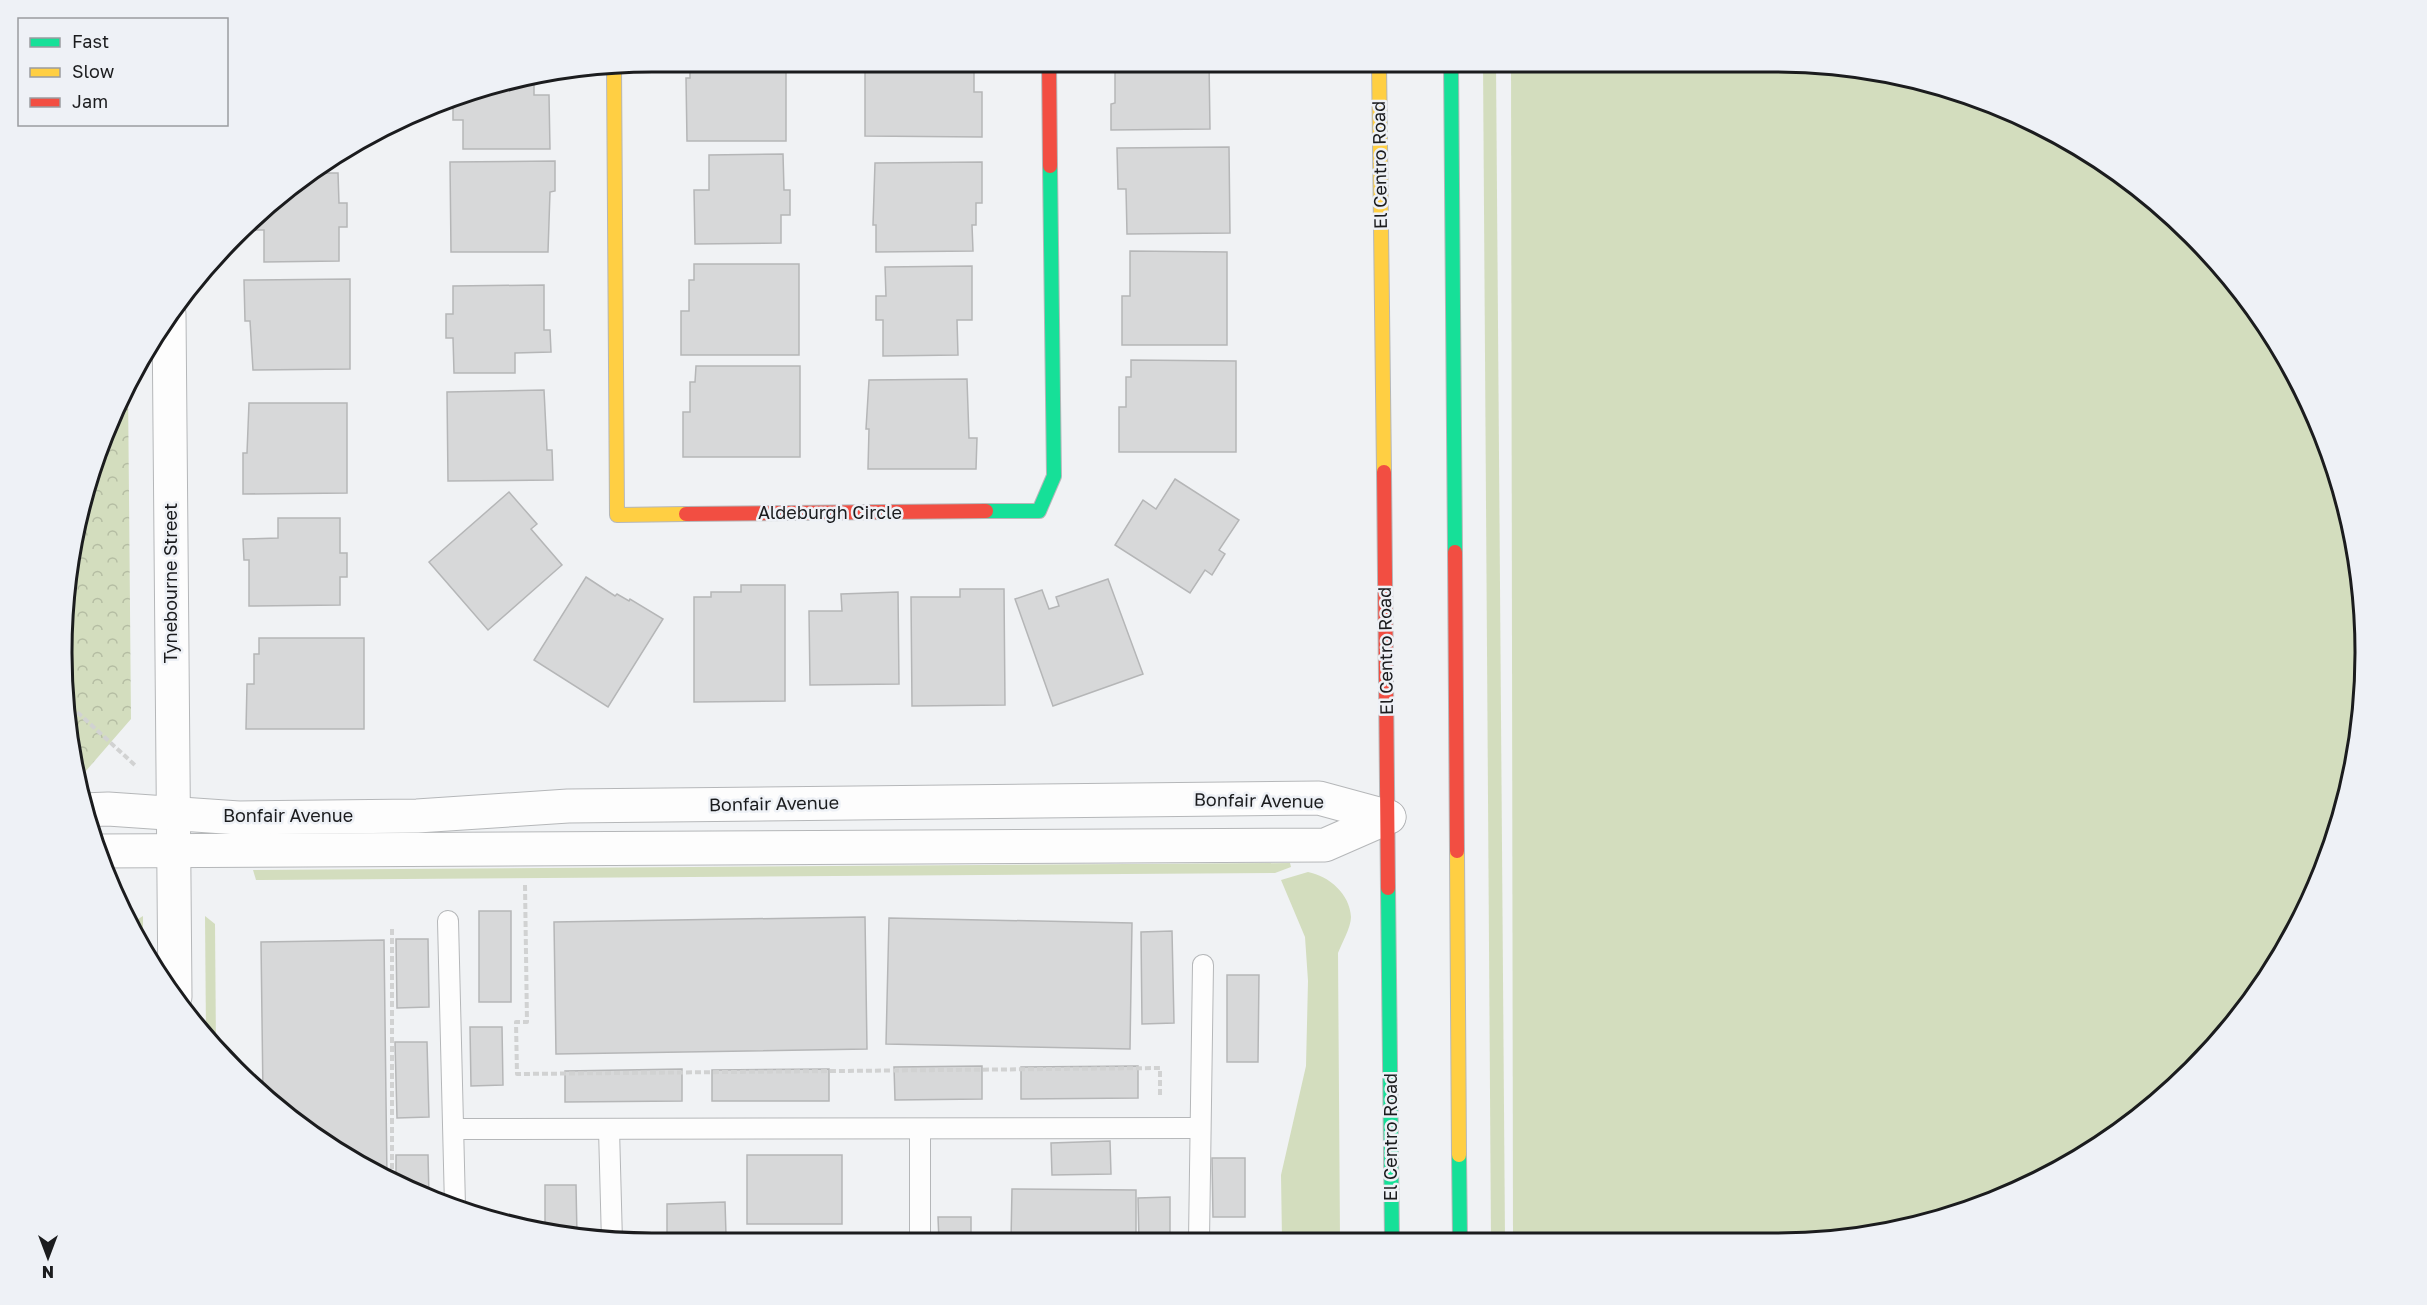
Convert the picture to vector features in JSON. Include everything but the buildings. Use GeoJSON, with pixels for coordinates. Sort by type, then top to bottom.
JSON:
{"type":"FeatureCollection","features":[{"type":"Feature","properties":{"kind":"main road","name":"Aldeburgh Circle"},"geometry":{"type":"LineString","coordinates":[[614,73],[617,514],[1039,511],[1054,476],[1050,72]]}},
{"type":"Feature","properties":{"kind":"main road","name":"El Centro Road"},"geometry":{"type":"LineString","coordinates":[[1379,72],[1392,1233]]}},
{"type":"Feature","properties":{"kind":"main road"},"geometry":{"type":"LineString","coordinates":[[1451,72],[1460,1233]]}},
{"type":"Feature","properties":{"kind":"street","name":"Tynebourne Street"},"geometry":{"type":"LineString","coordinates":[[169,331],[175,982]]}},
{"type":"Feature","properties":{"kind":"street","name":"Bonfair Avenue"},"geometry":{"type":"LineString","coordinates":[[94,810],[239,818],[417,816],[568,806],[1319,798],[1389,817]]}},
{"type":"Feature","properties":{"kind":"street","name":"Bonfair Avenue"},"geometry":{"type":"LineString","coordinates":[[107,851],[1325,845],[1389,817]]}},
{"type":"Feature","properties":{"kind":"lane"},"geometry":{"type":"LineString","coordinates":[[448,921],[455,1198]]}},
{"type":"Feature","properties":{"kind":"lane"},"geometry":{"type":"LineString","coordinates":[[1199,1233],[1203,964]]}},
{"type":"Feature","properties":{"kind":"lane"},"geometry":{"type":"LineString","coordinates":[[454,1129],[1200,1128]]}},
{"type":"Feature","properties":{"kind":"lane"},"geometry":{"type":"LineString","coordinates":[[609,1129],[612,1232]]}},
{"type":"Feature","properties":{"kind":"lane"},"geometry":{"type":"LineString","coordinates":[[920,1129],[920,1233]]}},
{"type":"Feature","properties":{"kind":"path"},"geometry":{"type":"LineString","coordinates":[[75,710],[137,767]]}},
{"type":"Feature","properties":{"kind":"path"},"geometry":{"type":"LineString","coordinates":[[525,880],[527,1022],[516,1022],[517,1074],[1160,1068],[1160,1102]]}},
{"type":"Feature","properties":{"kind":"path"},"geometry":{"type":"LineString","coordinates":[[392,929],[392,1171]]}},
{"type":"Feature","properties":{"kind":"green space"},"geometry":{"type":"Polygon","coordinates":[[[1483,72],[1496,72],[1505,1233],[1491,1233],[1483,72]]]}},
{"type":"Feature","properties":{"kind":"green space"},"geometry":{"type":"Polygon","coordinates":[[[1511,72],[1812,73],[1888,83],[1925,92],[1997,116],[2065,150],[2097,170],[2128,192],[2185,242],[2235,299],[2257,330],[2277,362],[2311,430],[2335,502],[2344,539],[2354,615],[2355,652],[2354,690],[2344,766],[2335,803],[2311,875],[2277,943],[2257,975],[2235,1006],[2185,1063],[2128,1113],[2097,1135],[2065,1155],[1997,1189],[1925,1213],[1888,1222],[1812,1232],[1513,1233],[1511,72]]]}},
{"type":"Feature","properties":{"kind":"green space"},"geometry":{"type":"Polygon","coordinates":[[[128,404],[131,719],[85,772],[73,690],[73,615],[77,577],[92,502],[116,430],[128,404]]]}},
{"type":"Feature","properties":{"kind":"green space"},"geometry":{"type":"Polygon","coordinates":[[[1290,863],[1291,867],[1275,873],[261,880],[256,880],[253,870],[1290,863]]]}},
{"type":"Feature","properties":{"kind":"green space"},"geometry":{"type":"Polygon","coordinates":[[[1308,872],[1316,874],[1337,887],[1350,909],[1351,921],[1338,953],[1340,1233],[1282,1233],[1281,1175],[1306,1066],[1308,981],[1305,937],[1281,880],[1308,872]]]}},
{"type":"Feature","properties":{"kind":"green space"},"geometry":{"type":"Polygon","coordinates":[[[143,916],[143,930],[138,919],[143,916]]]}},
{"type":"Feature","properties":{"kind":"green space"},"geometry":{"type":"Polygon","coordinates":[[[205,916],[215,924],[216,1035],[206,1023],[205,916]]]}},
{"type":"Feature","properties":{"kind":"traffic: fast"},"geometry":{"type":"LineString","coordinates":[[1451,72],[1455,552]]}},
{"type":"Feature","properties":{"kind":"traffic: fast"},"geometry":{"type":"LineString","coordinates":[[986,511],[1039,511],[1054,476],[1050,166]]}},
{"type":"Feature","properties":{"kind":"traffic: fast"},"geometry":{"type":"LineString","coordinates":[[1388,888],[1392,1233]]}},
{"type":"Feature","properties":{"kind":"traffic: fast"},"geometry":{"type":"LineString","coordinates":[[1459,1155],[1460,1233]]}},
{"type":"Feature","properties":{"kind":"traffic: slow"},"geometry":{"type":"LineString","coordinates":[[1379,72],[1384,472]]}},
{"type":"Feature","properties":{"kind":"traffic: slow"},"geometry":{"type":"LineString","coordinates":[[614,73],[617,515],[686,514]]}},
{"type":"Feature","properties":{"kind":"traffic: slow"},"geometry":{"type":"LineString","coordinates":[[1457,851],[1459,1155]]}},
{"type":"Feature","properties":{"kind":"traffic: jam"},"geometry":{"type":"LineString","coordinates":[[1049,72],[1050,166]]}},
{"type":"Feature","properties":{"kind":"traffic: jam"},"geometry":{"type":"LineString","coordinates":[[1384,472],[1388,888]]}},
{"type":"Feature","properties":{"kind":"traffic: jam"},"geometry":{"type":"LineString","coordinates":[[686,514],[986,511]]}},
{"type":"Feature","properties":{"kind":"traffic: jam"},"geometry":{"type":"LineString","coordinates":[[1455,552],[1457,851]]}}]}
